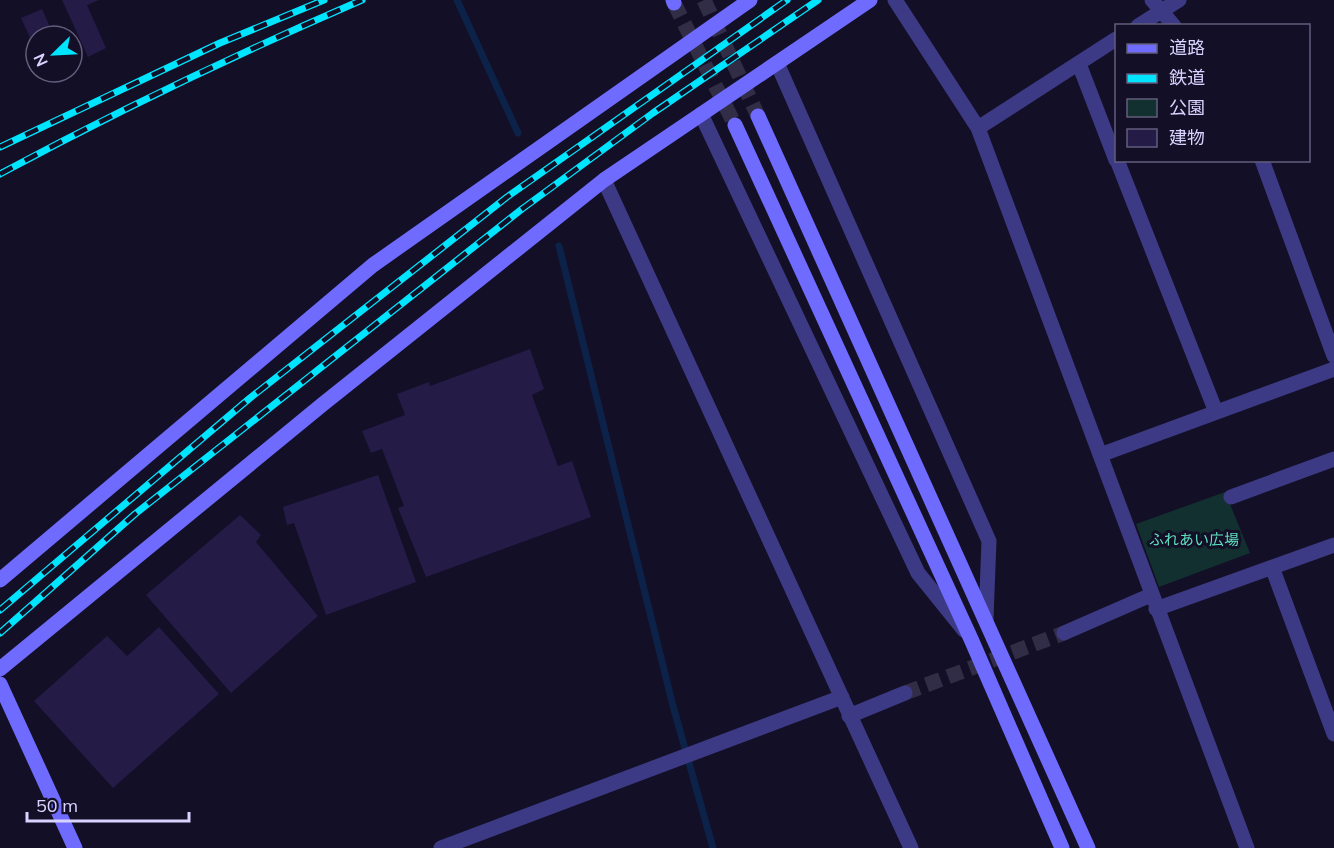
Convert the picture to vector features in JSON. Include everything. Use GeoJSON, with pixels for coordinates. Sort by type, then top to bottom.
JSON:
{"type":"FeatureCollection","features":[{"type":"Feature","properties":{"kind":"street"},"geometry":{"type":"LineString","coordinates":[[0,580],[373,265],[750,0]]}},
{"type":"Feature","properties":{"kind":"street"},"geometry":{"type":"LineString","coordinates":[[0,669],[323,404],[604,180],[870,0]]}},
{"type":"Feature","properties":{"kind":"street"},"geometry":{"type":"LineString","coordinates":[[895,0],[978,128],[1247,848]]}},
{"type":"Feature","properties":{"kind":"street"},"geometry":{"type":"LineString","coordinates":[[1140,24],[1157,5],[1179,0]]}},
{"type":"Feature","properties":{"kind":"street"},"geometry":{"type":"LineString","coordinates":[[1157,5],[1172,24]]}},
{"type":"Feature","properties":{"kind":"street"},"geometry":{"type":"LineString","coordinates":[[978,128],[1115,40]]}},
{"type":"Feature","properties":{"kind":"street"},"geometry":{"type":"LineString","coordinates":[[777,63],[989,541],[986,619]]}},
{"type":"Feature","properties":{"kind":"street"},"geometry":{"type":"LineString","coordinates":[[1079,64],[1115,155]]}},
{"type":"Feature","properties":{"kind":"street"},"geometry":{"type":"LineString","coordinates":[[701,114],[918,573],[971,639]]}},
{"type":"Feature","properties":{"kind":"street"},"geometry":{"type":"LineString","coordinates":[[758,116],[1088,848]]}},
{"type":"Feature","properties":{"kind":"street"},"geometry":{"type":"LineString","coordinates":[[735,125],[971,639],[1062,848]]}},
{"type":"Feature","properties":{"kind":"street"},"geometry":{"type":"LineString","coordinates":[[1118,162],[1216,412]]}},
{"type":"Feature","properties":{"kind":"street"},"geometry":{"type":"LineString","coordinates":[[1263,162],[1334,356]]}},
{"type":"Feature","properties":{"kind":"street"},"geometry":{"type":"LineString","coordinates":[[604,180],[911,848]]}},
{"type":"Feature","properties":{"kind":"street"},"geometry":{"type":"LineString","coordinates":[[1100,455],[1334,369]]}},
{"type":"Feature","properties":{"kind":"street"},"geometry":{"type":"LineString","coordinates":[[1232,497],[1334,459]]}},
{"type":"Feature","properties":{"kind":"street"},"geometry":{"type":"LineString","coordinates":[[1064,633],[1334,545]]}},
{"type":"Feature","properties":{"kind":"street"},"geometry":{"type":"LineString","coordinates":[[1272,567],[1334,734]]}},
{"type":"Feature","properties":{"kind":"street"},"geometry":{"type":"LineString","coordinates":[[0,684],[75,848]]}},
{"type":"Feature","properties":{"kind":"street"},"geometry":{"type":"LineString","coordinates":[[849,716],[905,693]]}},
{"type":"Feature","properties":{"kind":"street"},"geometry":{"type":"LineString","coordinates":[[441,848],[842,697]]}},
{"type":"Feature","properties":{"kind":"green space","name":"ふれあい広場"},"geometry":{"type":"Polygon","coordinates":[[[1225,492],[1250,553],[1159,587],[1136,524],[1225,492]]]}},
{"type":"Feature","properties":{"kind":"building"},"geometry":{"type":"Polygon","coordinates":[[[62,0],[99,0],[87,5],[106,48],[88,57],[84,48],[84,24],[73,24],[62,0]]]}},
{"type":"Feature","properties":{"kind":"building"},"geometry":{"type":"Polygon","coordinates":[[[42,9],[49,24],[24,25],[21,18],[42,9]]]}},
{"type":"Feature","properties":{"kind":"building"},"geometry":{"type":"Polygon","coordinates":[[[530,349],[544,389],[532,395],[558,466],[572,461],[591,517],[426,577],[398,508],[404,506],[382,449],[371,453],[362,431],[405,415],[397,394],[429,382],[430,386],[530,349]]]}},
{"type":"Feature","properties":{"kind":"building"},"geometry":{"type":"Polygon","coordinates":[[[378,475],[416,582],[326,615],[294,523],[287,525],[283,507],[378,475]]]}},
{"type":"Feature","properties":{"kind":"building"},"geometry":{"type":"Polygon","coordinates":[[[240,515],[261,535],[256,542],[318,616],[231,693],[146,595],[240,515]]]}},
{"type":"Feature","properties":{"kind":"building"},"geometry":{"type":"Polygon","coordinates":[[[159,627],[219,694],[113,788],[34,701],[107,636],[127,656],[159,627]]]}},
{"type":"Feature","properties":{"kind":"waterway"},"geometry":{"type":"LineString","coordinates":[[457,0],[518,133]]}},
{"type":"Feature","properties":{"kind":"waterway"},"geometry":{"type":"LineString","coordinates":[[559,246],[673,706],[713,848]]}},
{"type":"Feature","properties":{"kind":"tunnel"},"geometry":{"type":"LineString","coordinates":[[704,0],[758,116]]}},
{"type":"Feature","properties":{"kind":"tunnel"},"geometry":{"type":"LineString","coordinates":[[674,3],[735,125]]}},
{"type":"Feature","properties":{"kind":"tunnel"},"geometry":{"type":"LineString","coordinates":[[905,693],[1064,633]]}},
{"type":"Feature","properties":{"kind":"railway"},"geometry":{"type":"LineString","coordinates":[[0,147],[220,43],[324,0]]}},
{"type":"Feature","properties":{"kind":"railway"},"geometry":{"type":"LineString","coordinates":[[0,174],[180,83],[362,0]]}},
{"type":"Feature","properties":{"kind":"railway"},"geometry":{"type":"LineString","coordinates":[[0,610],[250,398],[507,197],[787,0]]}},
{"type":"Feature","properties":{"kind":"railway"},"geometry":{"type":"LineString","coordinates":[[0,633],[135,514],[522,209],[653,113],[818,0]]}}]}
